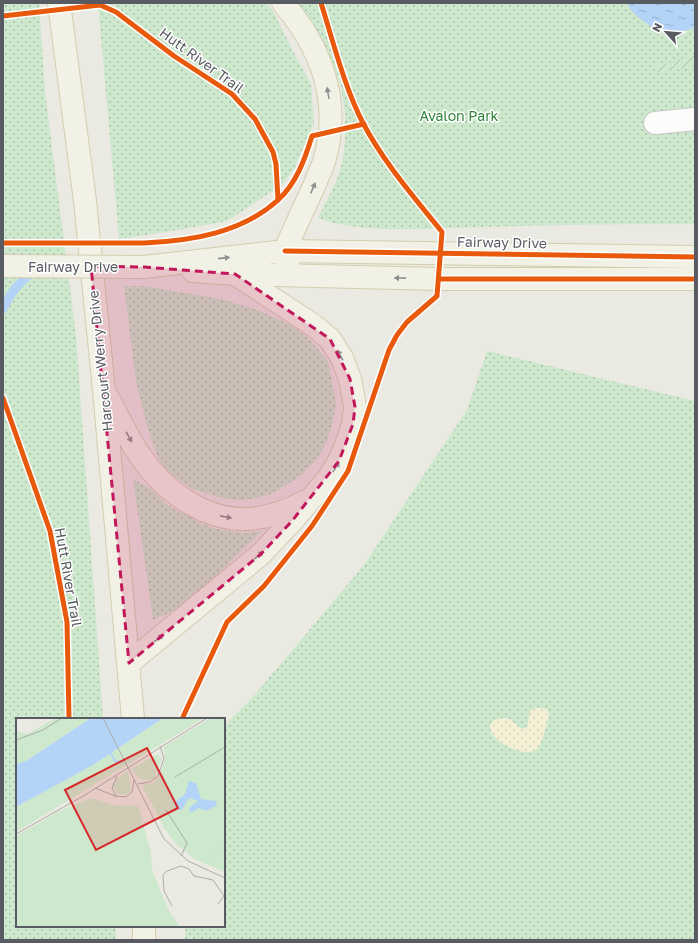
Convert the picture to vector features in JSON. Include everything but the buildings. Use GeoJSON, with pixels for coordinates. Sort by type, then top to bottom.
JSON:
{"type":"FeatureCollection","features":[{"type":"Feature","properties":{"kind":"main road","name":"Harcourt Werry Drive"},"geometry":{"type":"LineString","coordinates":[[59,3],[85,201],[104,390],[133,718]]}},
{"type":"Feature","properties":{"kind":"main road"},"geometry":{"type":"LineString","coordinates":[[283,3],[303,30],[315,50],[323,71],[331,112],[331,132],[325,159],[285,251],[286,261],[291,268],[301,276]]}},
{"type":"Feature","properties":{"kind":"main road","name":"Fairway Drive"},"geometry":{"type":"LineString","coordinates":[[144,267],[285,251],[695,257]]}},
{"type":"Feature","properties":{"kind":"main road","name":"Fairway Drive"},"geometry":{"type":"LineString","coordinates":[[3,266],[144,267],[235,274],[439,279],[695,279]]}},
{"type":"Feature","properties":{"kind":"main road"},"geometry":{"type":"LineString","coordinates":[[129,663],[261,554],[292,521],[332,473],[348,440],[353,424],[355,407],[350,379],[342,358],[330,339],[313,325],[235,274]]}},
{"type":"Feature","properties":{"kind":"main road"},"geometry":{"type":"LineString","coordinates":[[104,390],[140,456],[158,479],[178,496],[201,509],[225,518],[247,519],[270,516],[290,509],[312,498]]}},
{"type":"Feature","properties":{"kind":"main road"},"geometry":{"type":"LineString","coordinates":[[144,927],[144,940]]}},
{"type":"Feature","properties":{"kind":"lane"},"geometry":{"type":"LineString","coordinates":[[655,123],[695,119]]}},
{"type":"Feature","properties":{"kind":"highlighted area"},"geometry":{"type":"Polygon","coordinates":[[[91,266],[144,267],[235,274],[330,339],[350,379],[355,407],[353,424],[339,461],[292,521],[261,554],[129,663],[91,266]]]}},
{"type":"Feature","properties":{"kind":"green space"},"geometry":{"type":"Polygon","coordinates":[[[3,3],[39,3],[45,92],[76,336],[103,718],[16,718],[16,927],[116,927],[116,940],[3,940],[3,3]]]}},
{"type":"Feature","properties":{"kind":"green space"},"geometry":{"type":"Polygon","coordinates":[[[98,3],[266,3],[272,9],[311,84],[314,123],[294,169],[282,185],[227,221],[119,239],[98,3]]]}},
{"type":"Feature","properties":{"kind":"green space","name":"Avalon Park"},"geometry":{"type":"Polygon","coordinates":[[[298,3],[695,3],[695,224],[376,229],[355,227],[318,218],[336,182],[342,163],[345,142],[345,112],[340,82],[316,29],[298,3]]]}},
{"type":"Feature","properties":{"kind":"green space"},"geometry":{"type":"Polygon","coordinates":[[[695,56],[695,67],[657,72],[656,66],[695,56]]]}},
{"type":"Feature","properties":{"kind":"green space"},"geometry":{"type":"Polygon","coordinates":[[[124,286],[144,286],[225,300],[260,311],[291,325],[308,338],[328,361],[336,403],[333,422],[326,443],[317,459],[301,475],[271,494],[253,499],[236,500],[218,497],[195,490],[177,479],[161,465],[147,426],[136,382],[124,286]]]}},
{"type":"Feature","properties":{"kind":"green space"},"geometry":{"type":"Polygon","coordinates":[[[487,351],[695,401],[695,940],[185,940],[185,927],[225,927],[225,725],[252,698],[364,565],[467,410],[487,351]]]}},
{"type":"Feature","properties":{"kind":"green space"},"geometry":{"type":"Polygon","coordinates":[[[133,479],[151,489],[166,504],[202,524],[221,530],[245,533],[262,531],[185,606],[153,620],[133,479]]]}},
{"type":"Feature","properties":{"kind":"sand"},"geometry":{"type":"Polygon","coordinates":[[[535,708],[547,709],[549,715],[542,739],[536,750],[531,752],[518,751],[504,744],[494,736],[490,725],[494,720],[503,718],[510,719],[523,729],[527,727],[530,711],[535,708]]]}},
{"type":"Feature","properties":{"kind":"water"},"geometry":{"type":"Polygon","coordinates":[[[627,3],[695,3],[695,27],[677,32],[662,30],[641,20],[627,3]]]}},
{"type":"Feature","properties":{"kind":"waterway"},"geometry":{"type":"LineString","coordinates":[[3,309],[16,287],[35,270]]}},
{"type":"Feature","properties":{"kind":"cycle path"},"geometry":{"type":"LineString","coordinates":[[182,718],[227,622],[264,586],[312,526],[348,471],[389,350],[397,335],[407,322],[437,296],[442,232],[390,166],[371,138],[363,123],[345,80],[321,3]]}},
{"type":"Feature","properties":{"kind":"cycle path","name":"Hutt River Trail"},"geometry":{"type":"LineString","coordinates":[[3,16],[100,5],[116,12],[174,56],[232,94],[255,119],[273,152],[276,164],[278,200]]}},
{"type":"Feature","properties":{"kind":"cycle path"},"geometry":{"type":"LineString","coordinates":[[3,243],[162,242],[198,237],[232,228],[264,211],[284,194],[299,171],[312,136],[364,124]]}},
{"type":"Feature","properties":{"kind":"cycle path"},"geometry":{"type":"LineString","coordinates":[[285,251],[695,257]]}},
{"type":"Feature","properties":{"kind":"cycle path"},"geometry":{"type":"LineString","coordinates":[[439,279],[695,279]]}},
{"type":"Feature","properties":{"kind":"cycle path","name":"Hutt River Trail"},"geometry":{"type":"LineString","coordinates":[[3,398],[50,531],[67,622],[69,718]]}}]}
